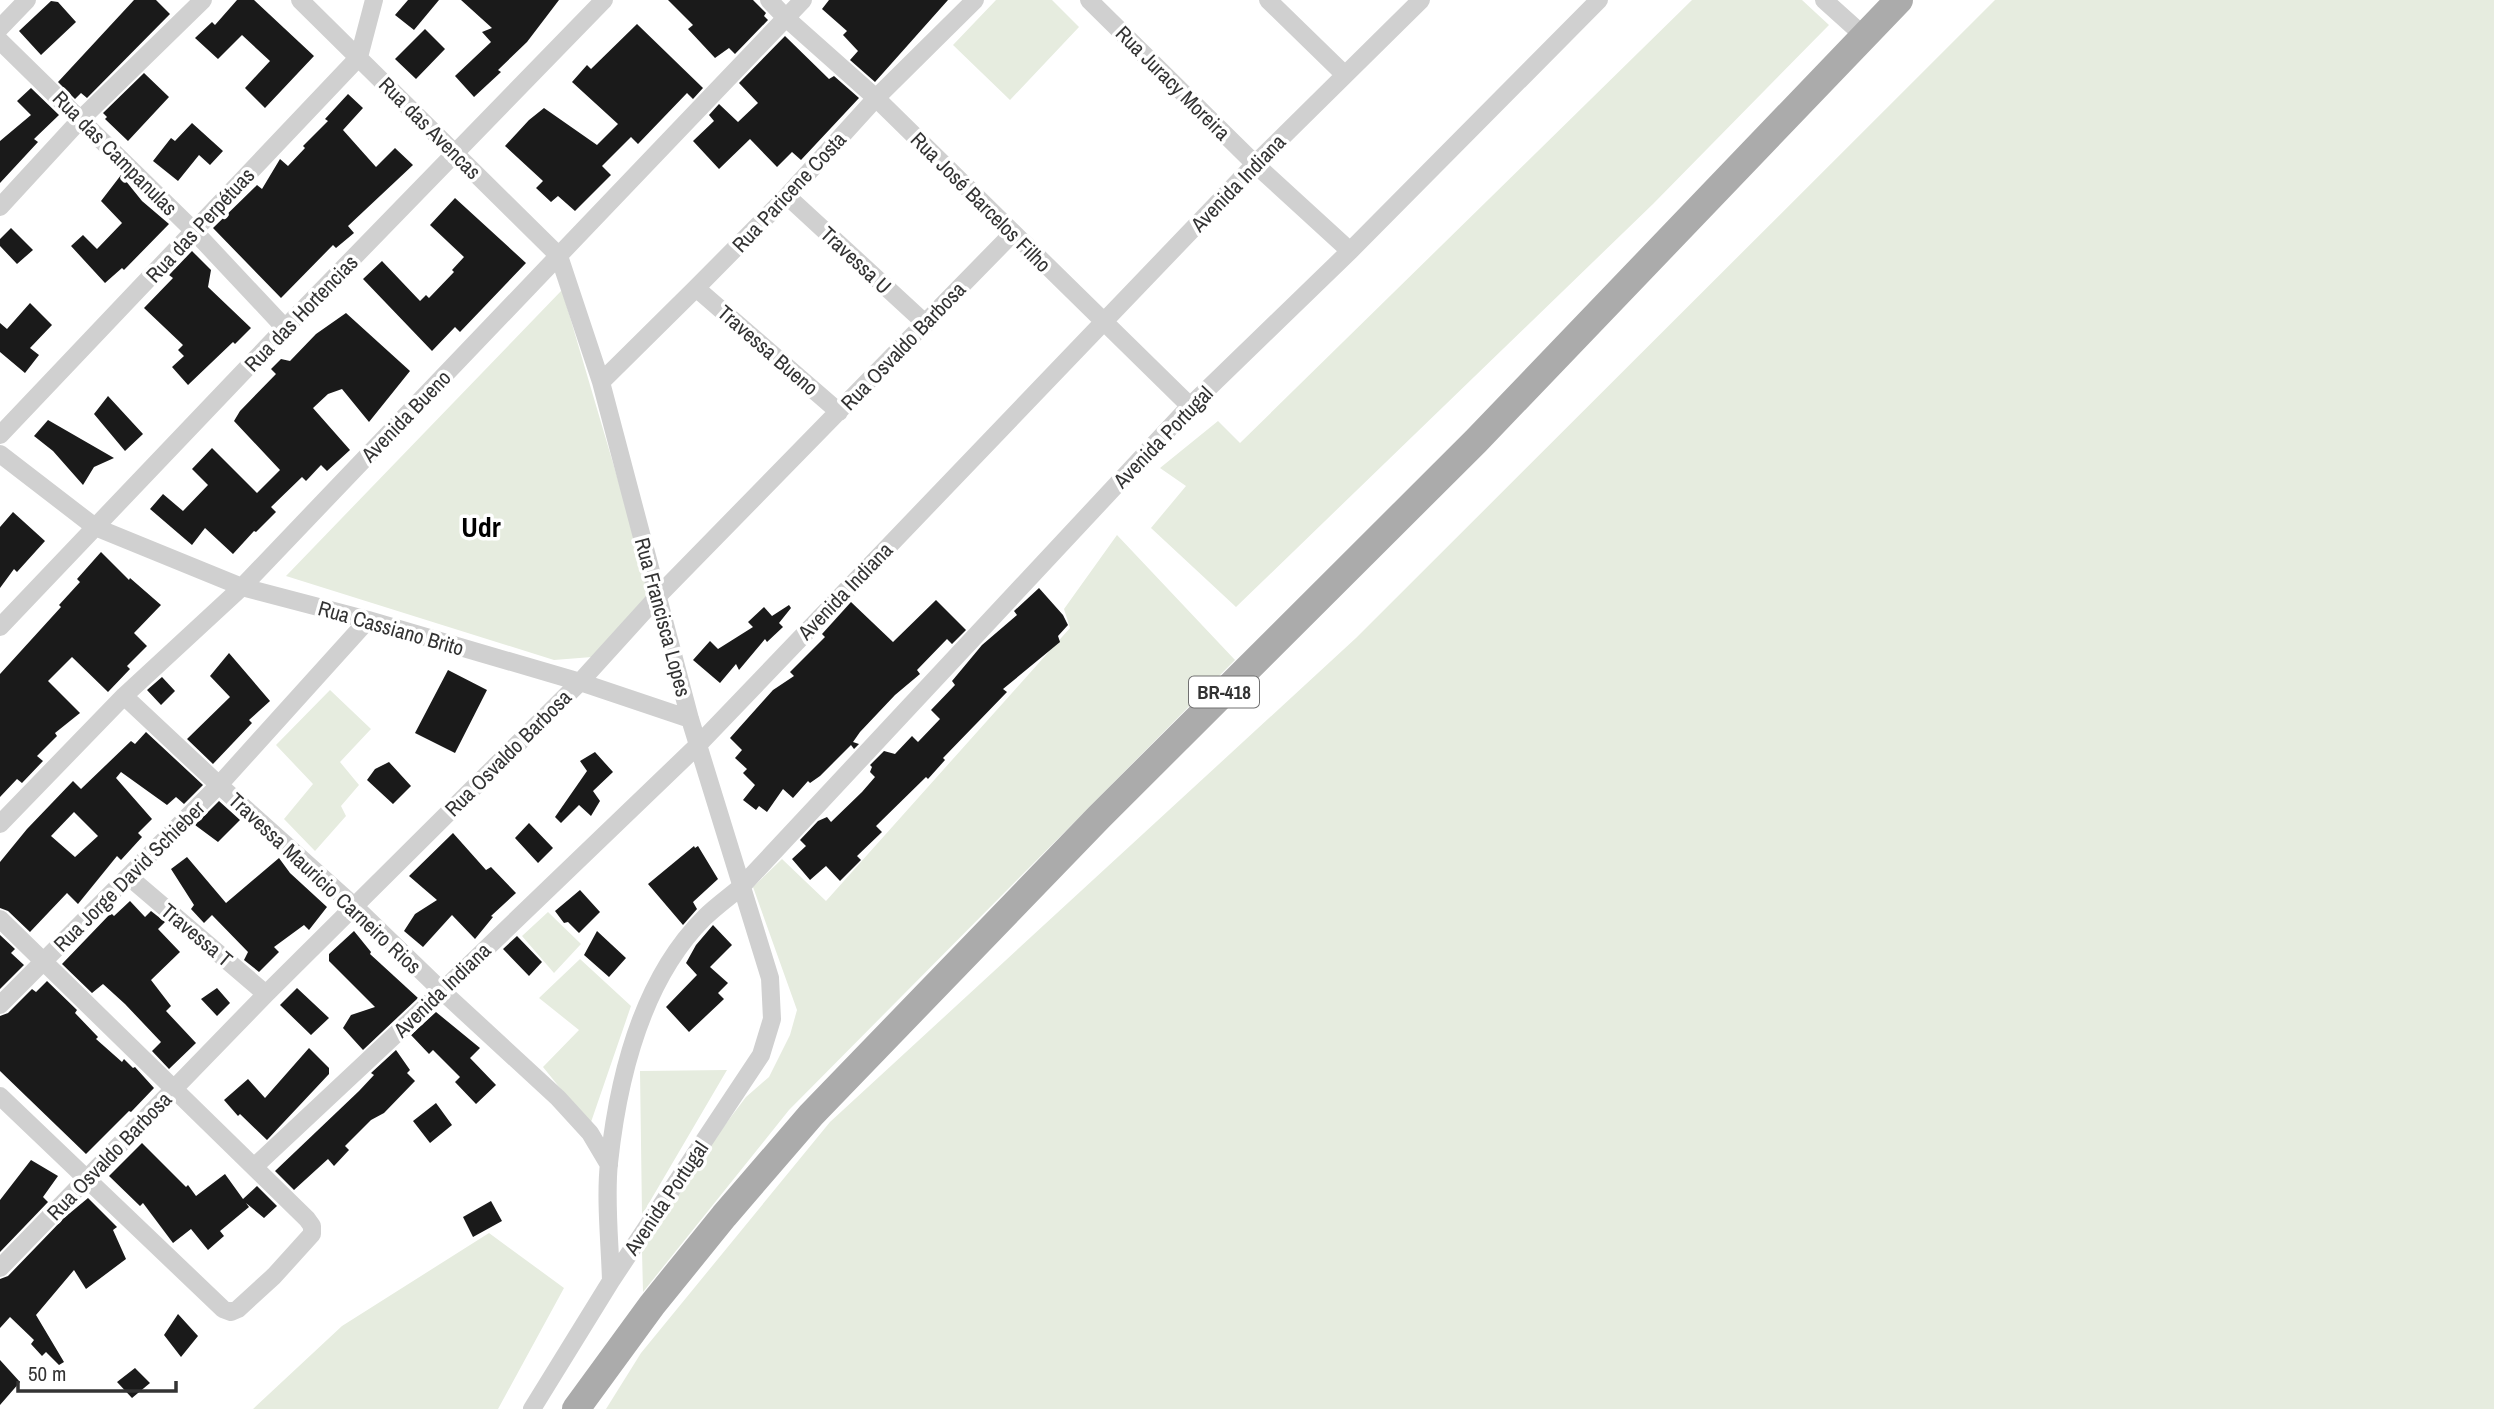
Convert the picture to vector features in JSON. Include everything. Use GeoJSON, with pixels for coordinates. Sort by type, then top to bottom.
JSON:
{"type":"FeatureCollection","features":[{"type":"Feature","properties":{"kind":"main road","name":"BR-418"},"geometry":{"type":"LineString","coordinates":[[576,1409],[660,1295],[811,1115],[1099,817],[1476,441],[1899,0]]}},
{"type":"Feature","properties":{"kind":"street"},"geometry":{"type":"LineString","coordinates":[[0,29],[27,0]]}},
{"type":"Feature","properties":{"kind":"street"},"geometry":{"type":"LineString","coordinates":[[0,207],[81,119],[203,0]]}},
{"type":"Feature","properties":{"kind":"street","name":"Rua das Avencas"},"geometry":{"type":"LineString","coordinates":[[300,0],[559,256]]}},
{"type":"Feature","properties":{"kind":"street","name":"Rua das Perpétuas"},"geometry":{"type":"LineString","coordinates":[[0,435],[359,57],[374,0]]}},
{"type":"Feature","properties":{"kind":"street","name":"Rua José Barcelos Filho"},"geometry":{"type":"LineString","coordinates":[[769,0],[876,98],[1012,234],[1191,406]]}},
{"type":"Feature","properties":{"kind":"street","name":"Avenida Bueno"},"geometry":{"type":"LineString","coordinates":[[0,824],[124,696],[242,587],[803,0]]}},
{"type":"Feature","properties":{"kind":"street","name":"Rua Paricene Costa"},"geometry":{"type":"LineString","coordinates":[[601,382],[787,195],[876,98],[975,0]]}},
{"type":"Feature","properties":{"kind":"street","name":"Rua Juracy Moreira"},"geometry":{"type":"LineString","coordinates":[[1089,0],[1255,164],[1350,251]]}},
{"type":"Feature","properties":{"kind":"street"},"geometry":{"type":"LineString","coordinates":[[1268,0],[1345,75]]}},
{"type":"Feature","properties":{"kind":"street","name":"Avenida Indiana"},"geometry":{"type":"LineString","coordinates":[[254,1167],[698,745],[1255,164],[1420,0]]}},
{"type":"Feature","properties":{"kind":"street","name":"Avenida Portugal"},"geometry":{"type":"LineString","coordinates":[[611,1280],[609,1165],[625,1066],[646,1007],[673,958],[688,938],[703,919],[741,887],[1191,406],[1350,251],[1599,0]]}},
{"type":"Feature","properties":{"kind":"street"},"geometry":{"type":"LineString","coordinates":[[1824,0],[1864,36]]}},
{"type":"Feature","properties":{"kind":"street","name":"Rua das Hortencias"},"geometry":{"type":"LineString","coordinates":[[0,627],[285,328],[456,154],[597,2]]}},
{"type":"Feature","properties":{"kind":"street","name":"Rua das Campanulas"},"geometry":{"type":"LineString","coordinates":[[0,41],[194,231],[285,328]]}},
{"type":"Feature","properties":{"kind":"street","name":"Travessa U"},"geometry":{"type":"LineString","coordinates":[[787,195],[926,324]]}},
{"type":"Feature","properties":{"kind":"street","name":"Rua Osvaldo Barbosa"},"geometry":{"type":"LineString","coordinates":[[0,1268],[266,994],[580,682],[659,596],[1012,234]]}},
{"type":"Feature","properties":{"kind":"street","name":"Rua Francisca Lopes"},"geometry":{"type":"LineString","coordinates":[[559,256],[601,382],[690,719],[769,978]]}},
{"type":"Feature","properties":{"kind":"street","name":"Travessa Bueno"},"geometry":{"type":"LineString","coordinates":[[696,288],[839,412]]}},
{"type":"Feature","properties":{"kind":"street","name":"Rua Cassiano Brito"},"geometry":{"type":"LineString","coordinates":[[0,454],[95,527],[242,587],[368,620],[580,682],[690,719]]}},
{"type":"Feature","properties":{"kind":"street","name":"Rua Jorge David Schieber"},"geometry":{"type":"LineString","coordinates":[[0,1005],[219,785],[368,620]]}},
{"type":"Feature","properties":{"kind":"street","name":"Travessa Mauricio Carneiro Rios"},"geometry":{"type":"LineString","coordinates":[[124,696],[354,906],[558,1098],[590,1133],[609,1165]]}},
{"type":"Feature","properties":{"kind":"street","name":"Travessa T"},"geometry":{"type":"LineString","coordinates":[[129,877],[266,994]]}},
{"type":"Feature","properties":{"kind":"street"},"geometry":{"type":"LineString","coordinates":[[0,919],[307,1219],[312,1226],[312,1234],[238,1310],[231,1312],[223,1309],[0,1096]]}},
{"type":"Feature","properties":{"kind":"street","name":"Avenida Portugal"},"geometry":{"type":"LineString","coordinates":[[532,1409],[611,1280],[761,1055],[772,1019],[769,978]]}},
{"type":"Feature","properties":{"kind":"shaded area"},"geometry":{"type":"Polygon","coordinates":[[[996,0],[1052,0],[1079,27],[1010,100],[953,45],[996,0]]]}},
{"type":"Feature","properties":{"kind":"shaded area"},"geometry":{"type":"Polygon","coordinates":[[[1692,0],[1802,0],[1829,25],[1653,204],[1236,607],[1151,528],[1186,486],[1160,468],[1218,421],[1240,443],[1692,0]]]}},
{"type":"Feature","properties":{"kind":"shaded area"},"geometry":{"type":"Polygon","coordinates":[[[1995,0],[2494,0],[2494,1409],[606,1409],[641,1353],[830,1122],[1356,638],[1995,0]]]}},
{"type":"Feature","properties":{"kind":"shaded area"},"geometry":{"type":"Polygon","coordinates":[[[562,290],[651,592],[592,657],[554,660],[286,576],[562,290]]]}},
{"type":"Feature","properties":{"kind":"shaded area"},"geometry":{"type":"Polygon","coordinates":[[[1117,535],[1235,660],[789,1110],[643,1292],[642,1251],[715,1138],[746,1097],[769,1077],[790,1035],[797,1010],[753,887],[782,859],[826,901],[1070,628],[1064,609],[1117,535]]]}},
{"type":"Feature","properties":{"kind":"shaded area"},"geometry":{"type":"Polygon","coordinates":[[[330,690],[371,729],[340,762],[359,785],[341,806],[346,816],[315,851],[284,819],[313,784],[276,745],[330,690]]]}},
{"type":"Feature","properties":{"kind":"shaded area"},"geometry":{"type":"Polygon","coordinates":[[[548,912],[581,944],[554,973],[522,936],[548,912]]]}},
{"type":"Feature","properties":{"kind":"shaded area"},"geometry":{"type":"Polygon","coordinates":[[[580,959],[631,1006],[590,1125],[543,1067],[579,1030],[539,998],[580,959]]]}},
{"type":"Feature","properties":{"kind":"shaded area"},"geometry":{"type":"Polygon","coordinates":[[[727,1070],[642,1215],[640,1071],[727,1070]]]}},
{"type":"Feature","properties":{"kind":"shaded area"},"geometry":{"type":"Polygon","coordinates":[[[489,1233],[564,1288],[498,1409],[253,1409],[342,1326],[489,1233]]]}},
{"type":"Feature","properties":{"kind":"building"},"geometry":{"type":"Polygon","coordinates":[[[134,0],[156,0],[170,14],[87,98],[81,93],[75,99],[58,82],[134,0]]]}},
{"type":"Feature","properties":{"kind":"building"},"geometry":{"type":"Polygon","coordinates":[[[237,0],[254,0],[314,56],[265,108],[245,88],[270,61],[242,35],[218,59],[195,38],[212,22],[215,25],[237,0]]]}},
{"type":"Feature","properties":{"kind":"building"},"geometry":{"type":"Polygon","coordinates":[[[408,0],[439,0],[414,30],[395,15],[408,0]]]}},
{"type":"Feature","properties":{"kind":"building"},"geometry":{"type":"Polygon","coordinates":[[[461,0],[559,0],[527,42],[498,70],[501,72],[474,97],[455,76],[491,42],[482,32],[492,28],[461,0]]]}},
{"type":"Feature","properties":{"kind":"building"},"geometry":{"type":"Polygon","coordinates":[[[668,0],[753,0],[766,13],[764,16],[768,20],[735,54],[729,48],[715,58],[688,29],[693,25],[668,0]]]}},
{"type":"Feature","properties":{"kind":"building"},"geometry":{"type":"Polygon","coordinates":[[[829,0],[948,0],[875,82],[850,60],[858,51],[843,35],[847,31],[822,9],[829,0]]]}},
{"type":"Feature","properties":{"kind":"building"},"geometry":{"type":"Polygon","coordinates":[[[51,1],[58,2],[76,22],[41,55],[19,31],[51,1]]]}},
{"type":"Feature","properties":{"kind":"building"},"geometry":{"type":"Polygon","coordinates":[[[637,24],[703,88],[693,99],[687,93],[638,144],[631,137],[602,166],[611,175],[575,211],[558,196],[551,202],[536,188],[543,181],[505,146],[544,108],[597,145],[618,124],[572,82],[587,65],[591,69],[637,24]]]}},
{"type":"Feature","properties":{"kind":"building"},"geometry":{"type":"Polygon","coordinates":[[[425,29],[445,49],[416,79],[395,59],[425,29]]]}},
{"type":"Feature","properties":{"kind":"building"},"geometry":{"type":"Polygon","coordinates":[[[785,36],[829,79],[834,76],[859,98],[801,160],[792,152],[777,167],[750,139],[719,169],[693,141],[714,121],[709,115],[719,104],[738,122],[758,103],[739,83],[785,36]]]}},
{"type":"Feature","properties":{"kind":"building"},"geometry":{"type":"Polygon","coordinates":[[[144,73],[169,97],[128,141],[105,119],[107,117],[103,113],[144,73]]]}},
{"type":"Feature","properties":{"kind":"building"},"geometry":{"type":"Polygon","coordinates":[[[31,88],[59,115],[34,139],[38,142],[0,183],[0,141],[31,115],[17,101],[31,88]]]}},
{"type":"Feature","properties":{"kind":"building"},"geometry":{"type":"Polygon","coordinates":[[[348,94],[363,108],[343,130],[376,167],[395,148],[413,165],[348,226],[354,233],[336,248],[333,245],[281,298],[213,228],[257,185],[262,189],[280,159],[288,166],[348,94]]]}},
{"type":"Feature","properties":{"kind":"building"},"geometry":{"type":"Polygon","coordinates":[[[192,123],[223,151],[210,165],[199,155],[178,181],[153,161],[171,138],[175,141],[192,123]]]}},
{"type":"Feature","properties":{"kind":"building"},"geometry":{"type":"Polygon","coordinates":[[[121,175],[142,201],[169,224],[124,270],[122,268],[105,283],[71,246],[83,235],[97,249],[122,223],[101,201],[121,175]]]}},
{"type":"Feature","properties":{"kind":"building"},"geometry":{"type":"Polygon","coordinates":[[[455,198],[526,263],[460,332],[455,327],[432,351],[363,279],[382,261],[420,301],[426,295],[429,298],[454,272],[452,270],[464,257],[430,225],[455,198]]]}},
{"type":"Feature","properties":{"kind":"building"},"geometry":{"type":"Polygon","coordinates":[[[11,228],[33,250],[17,264],[0,246],[0,239],[11,228]]]}},
{"type":"Feature","properties":{"kind":"building"},"geometry":{"type":"Polygon","coordinates":[[[192,251],[211,270],[208,287],[251,328],[188,385],[172,367],[184,356],[178,350],[183,345],[144,308],[173,278],[169,275],[192,251]]]}},
{"type":"Feature","properties":{"kind":"building"},"geometry":{"type":"Polygon","coordinates":[[[30,303],[52,325],[30,348],[39,355],[25,373],[0,352],[0,323],[7,329],[30,303]]]}},
{"type":"Feature","properties":{"kind":"building"},"geometry":{"type":"Polygon","coordinates":[[[346,313],[410,371],[369,422],[342,389],[328,394],[313,408],[350,450],[327,471],[321,465],[306,481],[302,477],[271,507],[276,512],[233,554],[205,528],[192,545],[150,509],[163,494],[183,511],[208,485],[192,469],[212,448],[257,493],[280,470],[234,421],[240,411],[276,374],[271,369],[281,359],[290,361],[316,334],[346,313]]]}},
{"type":"Feature","properties":{"kind":"building"},"geometry":{"type":"Polygon","coordinates":[[[108,396],[143,434],[125,451],[94,414],[108,396]]]}},
{"type":"Feature","properties":{"kind":"building"},"geometry":{"type":"Polygon","coordinates":[[[48,420],[114,458],[94,467],[83,485],[53,451],[34,436],[48,420]]]}},
{"type":"Feature","properties":{"kind":"building"},"geometry":{"type":"Polygon","coordinates":[[[13,512],[45,541],[17,572],[14,569],[0,588],[0,527],[13,512]]]}},
{"type":"Feature","properties":{"kind":"building"},"geometry":{"type":"Polygon","coordinates":[[[101,552],[129,580],[130,578],[161,605],[134,633],[147,646],[127,666],[130,669],[108,692],[72,657],[48,681],[80,713],[55,733],[57,736],[37,756],[43,761],[22,783],[17,779],[0,797],[0,674],[61,607],[59,605],[80,582],[77,579],[101,552]]]}},
{"type":"Feature","properties":{"kind":"building"},"geometry":{"type":"Polygon","coordinates":[[[1039,588],[1063,615],[1068,625],[1058,636],[1060,642],[1003,689],[1007,692],[943,758],[945,760],[928,779],[926,777],[876,826],[882,832],[857,856],[861,860],[840,881],[826,866],[810,880],[792,859],[806,846],[800,840],[818,821],[827,817],[831,822],[862,792],[875,777],[870,772],[870,765],[884,751],[895,754],[912,736],[918,742],[940,719],[931,710],[955,685],[952,681],[982,645],[1017,615],[1014,611],[1039,588]]]}},
{"type":"Feature","properties":{"kind":"building"},"geometry":{"type":"Polygon","coordinates":[[[936,600],[966,630],[952,644],[947,639],[917,670],[920,674],[895,695],[860,732],[853,742],[859,744],[854,749],[851,745],[820,776],[810,783],[808,781],[793,798],[783,789],[767,812],[759,806],[756,810],[743,800],[755,785],[743,773],[747,769],[735,758],[742,750],[730,738],[773,690],[794,676],[790,672],[825,637],[822,634],[851,602],[893,642],[936,600]]]}},
{"type":"Feature","properties":{"kind":"building"},"geometry":{"type":"Polygon","coordinates":[[[789,605],[791,608],[779,623],[783,627],[767,642],[765,639],[739,670],[736,664],[720,683],[693,660],[710,641],[718,649],[753,627],[748,622],[764,607],[772,616],[789,605]]]}},
{"type":"Feature","properties":{"kind":"building"},"geometry":{"type":"Polygon","coordinates":[[[229,653],[270,701],[249,720],[252,723],[213,764],[187,739],[230,697],[210,676],[229,653]]]}},
{"type":"Feature","properties":{"kind":"building"},"geometry":{"type":"Polygon","coordinates":[[[448,670],[487,690],[455,753],[415,733],[448,670]]]}},
{"type":"Feature","properties":{"kind":"building"},"geometry":{"type":"Polygon","coordinates":[[[162,677],[175,691],[161,705],[147,690],[162,677]]]}},
{"type":"Feature","properties":{"kind":"building"},"geometry":{"type":"Polygon","coordinates":[[[146,732],[203,785],[184,804],[176,797],[167,805],[121,772],[116,778],[152,819],[138,833],[142,837],[121,860],[117,856],[78,904],[67,893],[30,932],[8,911],[0,908],[0,862],[73,781],[81,789],[131,741],[135,744],[146,732]],[[74,812],[51,836],[75,857],[98,836],[74,812]]]}},
{"type":"Feature","properties":{"kind":"building"},"geometry":{"type":"Polygon","coordinates":[[[595,752],[613,772],[593,791],[600,801],[591,816],[579,805],[561,823],[555,817],[587,771],[580,761],[595,752]]]}},
{"type":"Feature","properties":{"kind":"building"},"geometry":{"type":"Polygon","coordinates":[[[389,762],[411,786],[393,804],[367,780],[375,769],[389,762]]]}},
{"type":"Feature","properties":{"kind":"building"},"geometry":{"type":"Polygon","coordinates":[[[219,801],[240,820],[218,842],[195,825],[219,801]]]}},
{"type":"Feature","properties":{"kind":"building"},"geometry":{"type":"Polygon","coordinates":[[[529,823],[553,848],[538,863],[515,838],[529,823]]]}},
{"type":"Feature","properties":{"kind":"building"},"geometry":{"type":"Polygon","coordinates":[[[453,833],[486,870],[491,867],[516,893],[491,916],[493,917],[475,939],[452,915],[423,947],[404,931],[415,914],[437,900],[409,876],[453,833]]]}},
{"type":"Feature","properties":{"kind":"building"},"geometry":{"type":"Polygon","coordinates":[[[694,846],[698,846],[718,879],[693,902],[697,909],[683,925],[648,884],[694,846]]]}},
{"type":"Feature","properties":{"kind":"building"},"geometry":{"type":"Polygon","coordinates":[[[187,857],[226,903],[279,858],[290,873],[327,907],[309,930],[304,925],[274,947],[279,952],[259,972],[244,960],[248,952],[212,915],[204,923],[191,909],[194,905],[171,869],[187,857]]]}},
{"type":"Feature","properties":{"kind":"building"},"geometry":{"type":"Polygon","coordinates":[[[580,890],[600,912],[579,933],[568,922],[564,923],[555,911],[580,890]]]}},
{"type":"Feature","properties":{"kind":"building"},"geometry":{"type":"Polygon","coordinates":[[[130,901],[145,917],[151,911],[165,922],[158,929],[180,952],[151,980],[171,1006],[166,1011],[196,1043],[169,1069],[152,1051],[161,1042],[125,1004],[103,984],[92,993],[62,964],[111,913],[114,916],[130,901]]]}},
{"type":"Feature","properties":{"kind":"building"},"geometry":{"type":"Polygon","coordinates":[[[713,925],[732,945],[710,967],[728,983],[718,993],[724,999],[689,1032],[666,1007],[697,975],[686,963],[696,945],[713,925]]]}},
{"type":"Feature","properties":{"kind":"building"},"geometry":{"type":"Polygon","coordinates":[[[354,931],[370,954],[418,998],[363,1050],[343,1028],[351,1015],[375,1007],[329,961],[329,954],[354,931]]]}},
{"type":"Feature","properties":{"kind":"building"},"geometry":{"type":"Polygon","coordinates":[[[597,931],[626,958],[609,977],[584,955],[597,931]]]}},
{"type":"Feature","properties":{"kind":"building"},"geometry":{"type":"Polygon","coordinates":[[[0,935],[15,949],[11,953],[24,965],[0,989],[0,935]]]}},
{"type":"Feature","properties":{"kind":"building"},"geometry":{"type":"Polygon","coordinates":[[[517,936],[542,962],[529,976],[503,949],[517,936]]]}},
{"type":"Feature","properties":{"kind":"building"},"geometry":{"type":"Polygon","coordinates":[[[47,981],[77,1010],[75,1013],[98,1037],[96,1039],[122,1062],[124,1059],[135,1067],[154,1088],[86,1154],[0,1071],[0,1016],[8,1013],[32,989],[36,992],[47,981]]]}},
{"type":"Feature","properties":{"kind":"building"},"geometry":{"type":"Polygon","coordinates":[[[217,988],[230,1003],[217,1016],[201,999],[217,988]]]}},
{"type":"Feature","properties":{"kind":"building"},"geometry":{"type":"Polygon","coordinates":[[[297,988],[329,1018],[311,1035],[280,1005],[297,988]]]}},
{"type":"Feature","properties":{"kind":"building"},"geometry":{"type":"Polygon","coordinates":[[[436,1012],[480,1048],[470,1058],[496,1085],[476,1104],[455,1082],[460,1077],[433,1050],[429,1054],[411,1035],[436,1012]]]}},
{"type":"Feature","properties":{"kind":"building"},"geometry":{"type":"Polygon","coordinates":[[[309,1048],[329,1068],[329,1074],[267,1140],[240,1114],[238,1116],[224,1100],[248,1079],[265,1098],[309,1048]]]}},
{"type":"Feature","properties":{"kind":"building"},"geometry":{"type":"Polygon","coordinates":[[[396,1050],[410,1070],[407,1073],[415,1081],[384,1113],[371,1120],[345,1146],[349,1150],[334,1166],[328,1159],[294,1190],[275,1171],[359,1091],[374,1075],[371,1073],[396,1050]]]}},
{"type":"Feature","properties":{"kind":"building"},"geometry":{"type":"Polygon","coordinates":[[[436,1103],[452,1125],[430,1143],[413,1121],[436,1103]]]}},
{"type":"Feature","properties":{"kind":"building"},"geometry":{"type":"Polygon","coordinates":[[[142,1143],[186,1187],[188,1185],[196,1196],[225,1174],[243,1199],[257,1186],[277,1206],[264,1218],[246,1203],[249,1207],[220,1231],[224,1236],[208,1250],[191,1229],[173,1243],[143,1203],[140,1206],[109,1176],[142,1143]]]}},
{"type":"Feature","properties":{"kind":"building"},"geometry":{"type":"Polygon","coordinates":[[[31,1160],[58,1176],[43,1197],[48,1202],[0,1252],[0,1200],[31,1160]]]}},
{"type":"Feature","properties":{"kind":"building"},"geometry":{"type":"Polygon","coordinates":[[[88,1198],[117,1227],[113,1230],[126,1259],[86,1289],[74,1270],[36,1315],[64,1362],[59,1365],[46,1352],[42,1356],[31,1344],[34,1340],[10,1317],[0,1328],[0,1279],[8,1276],[64,1218],[88,1198]]]}},
{"type":"Feature","properties":{"kind":"building"},"geometry":{"type":"Polygon","coordinates":[[[491,1201],[502,1221],[473,1237],[463,1217],[491,1201]]]}},
{"type":"Feature","properties":{"kind":"building"},"geometry":{"type":"Polygon","coordinates":[[[178,1314],[198,1336],[181,1357],[164,1335],[178,1314]]]}},
{"type":"Feature","properties":{"kind":"building"},"geometry":{"type":"Polygon","coordinates":[[[0,1360],[20,1382],[0,1405],[0,1360]]]}},
{"type":"Feature","properties":{"kind":"building"},"geometry":{"type":"Polygon","coordinates":[[[135,1368],[150,1383],[132,1398],[117,1382],[135,1368]]]}},
{"type":"Feature","properties":{"kind":"district","name":"Udr"},"geometry":{"type":"Point","coordinates":[481,527]}}]}
